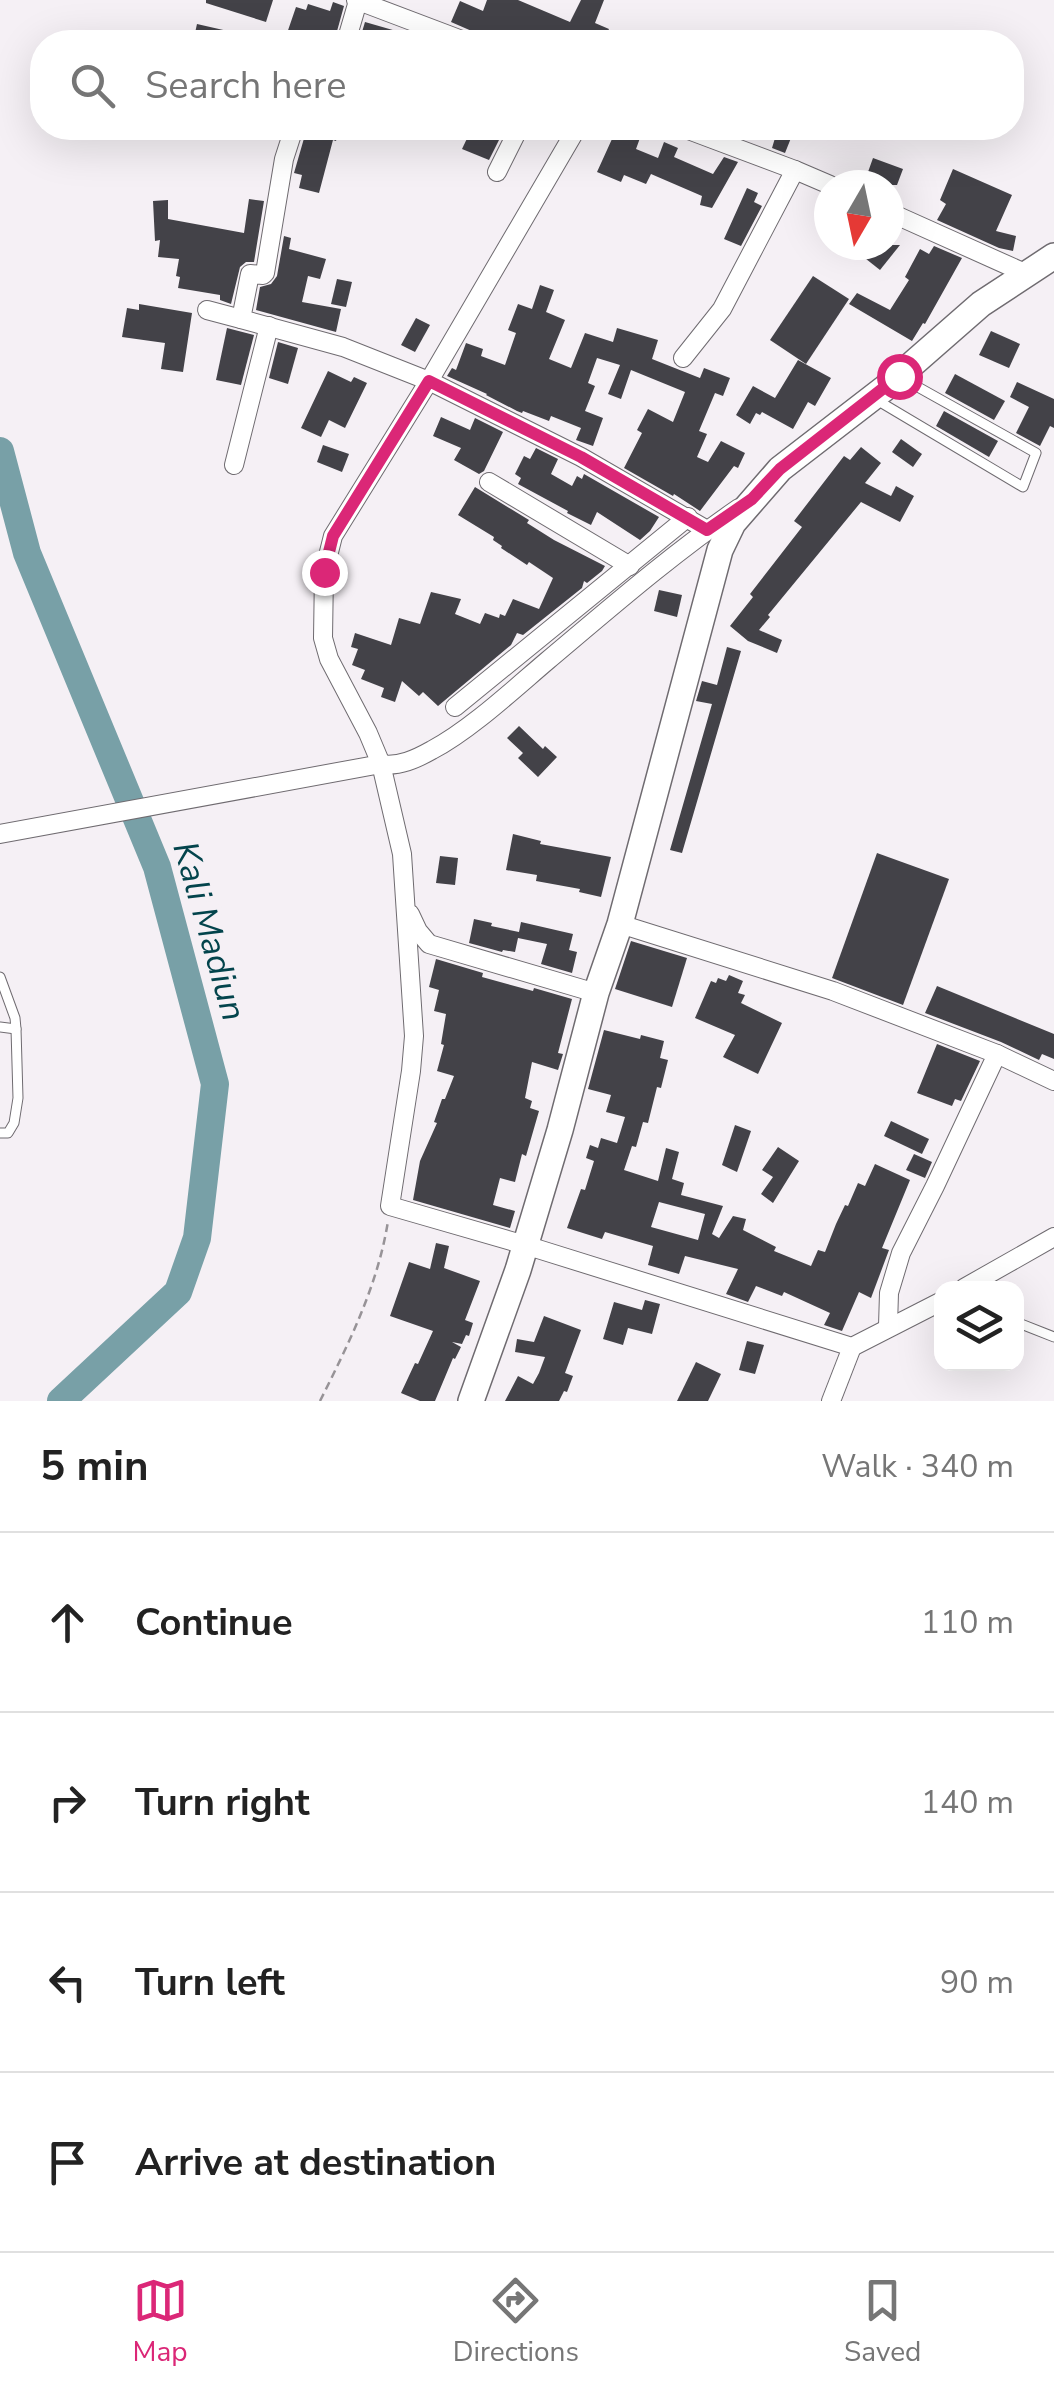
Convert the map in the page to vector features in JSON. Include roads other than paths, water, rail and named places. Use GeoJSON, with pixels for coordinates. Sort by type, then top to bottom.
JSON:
{"type":"FeatureCollection","features":[{"type":"Feature","properties":{"kind":"main road"},"geometry":{"type":"LineString","coordinates":[[471,1401],[560,1130],[596,992],[620,924],[720,550],[733,523],[780,469],[899,376],[981,304],[1054,256]]}},
{"type":"Feature","properties":{"kind":"street"},"geometry":{"type":"LineString","coordinates":[[349,30],[357,0],[436,30]]}},
{"type":"Feature","properties":{"kind":"street"},"geometry":{"type":"LineString","coordinates":[[241,319],[250,274],[265,274],[290,140]]}},
{"type":"Feature","properties":{"kind":"street"},"geometry":{"type":"LineString","coordinates":[[496,172],[512,140]]}},
{"type":"Feature","properties":{"kind":"street"},"geometry":{"type":"LineString","coordinates":[[570,140],[333,536],[324,572],[324,638],[329,658],[381,764],[402,854],[414,1036],[390,1206],[852,1347]]}},
{"type":"Feature","properties":{"kind":"street"},"geometry":{"type":"LineString","coordinates":[[715,140],[814,178]]}},
{"type":"Feature","properties":{"kind":"street"},"geometry":{"type":"LineString","coordinates":[[683,358],[722,309],[796,170]]}},
{"type":"Feature","properties":{"kind":"street"},"geometry":{"type":"LineString","coordinates":[[904,219],[1027,274]]}},
{"type":"Feature","properties":{"kind":"street"},"geometry":{"type":"LineString","coordinates":[[207,310],[343,346],[429,381],[581,457],[707,530]]}},
{"type":"Feature","properties":{"kind":"street"},"geometry":{"type":"LineString","coordinates":[[234,465],[269,326]]}},
{"type":"Feature","properties":{"kind":"street"},"geometry":{"type":"LineString","coordinates":[[489,482],[630,566]]}},
{"type":"Feature","properties":{"kind":"street"},"geometry":{"type":"LineString","coordinates":[[0,834],[406,762],[446,742],[707,530],[752,499]]}},
{"type":"Feature","properties":{"kind":"street"},"geometry":{"type":"LineString","coordinates":[[455,707],[688,518]]}},
{"type":"Feature","properties":{"kind":"street"},"geometry":{"type":"LineString","coordinates":[[405,903],[418,932],[429,944],[596,992]]}},
{"type":"Feature","properties":{"kind":"street"},"geometry":{"type":"LineString","coordinates":[[620,924],[833,991],[996,1054],[1054,1081]]}},
{"type":"Feature","properties":{"kind":"street"},"geometry":{"type":"LineString","coordinates":[[888,1326],[890,1293],[901,1253],[996,1054]]}},
{"type":"Feature","properties":{"kind":"street"},"geometry":{"type":"LineString","coordinates":[[977,1281],[1050,1243]]}},
{"type":"Feature","properties":{"kind":"street"},"geometry":{"type":"LineString","coordinates":[[830,1401],[852,1347],[934,1304]]}},
{"type":"Feature","properties":{"kind":"lane"},"geometry":{"type":"LineString","coordinates":[[872,398],[1023,487],[1036,453],[899,376]]}},
{"type":"Feature","properties":{"kind":"lane"},"geometry":{"type":"LineString","coordinates":[[0,977],[15,1018],[18,1084],[16,1116],[8,1133],[0,1133]]}},
{"type":"Feature","properties":{"kind":"lane"},"geometry":{"type":"LineString","coordinates":[[0,1028],[16,1029]]}},
{"type":"Feature","properties":{"kind":"lane"},"geometry":{"type":"LineString","coordinates":[[1024,1325],[1054,1337]]}},
{"type":"Feature","properties":{"kind":"waterway","name":"Kali Madiun"},"geometry":{"type":"LineString","coordinates":[[0,451],[27,553],[157,867],[215,1084],[197,1238],[178,1292],[61,1401]]}}]}
